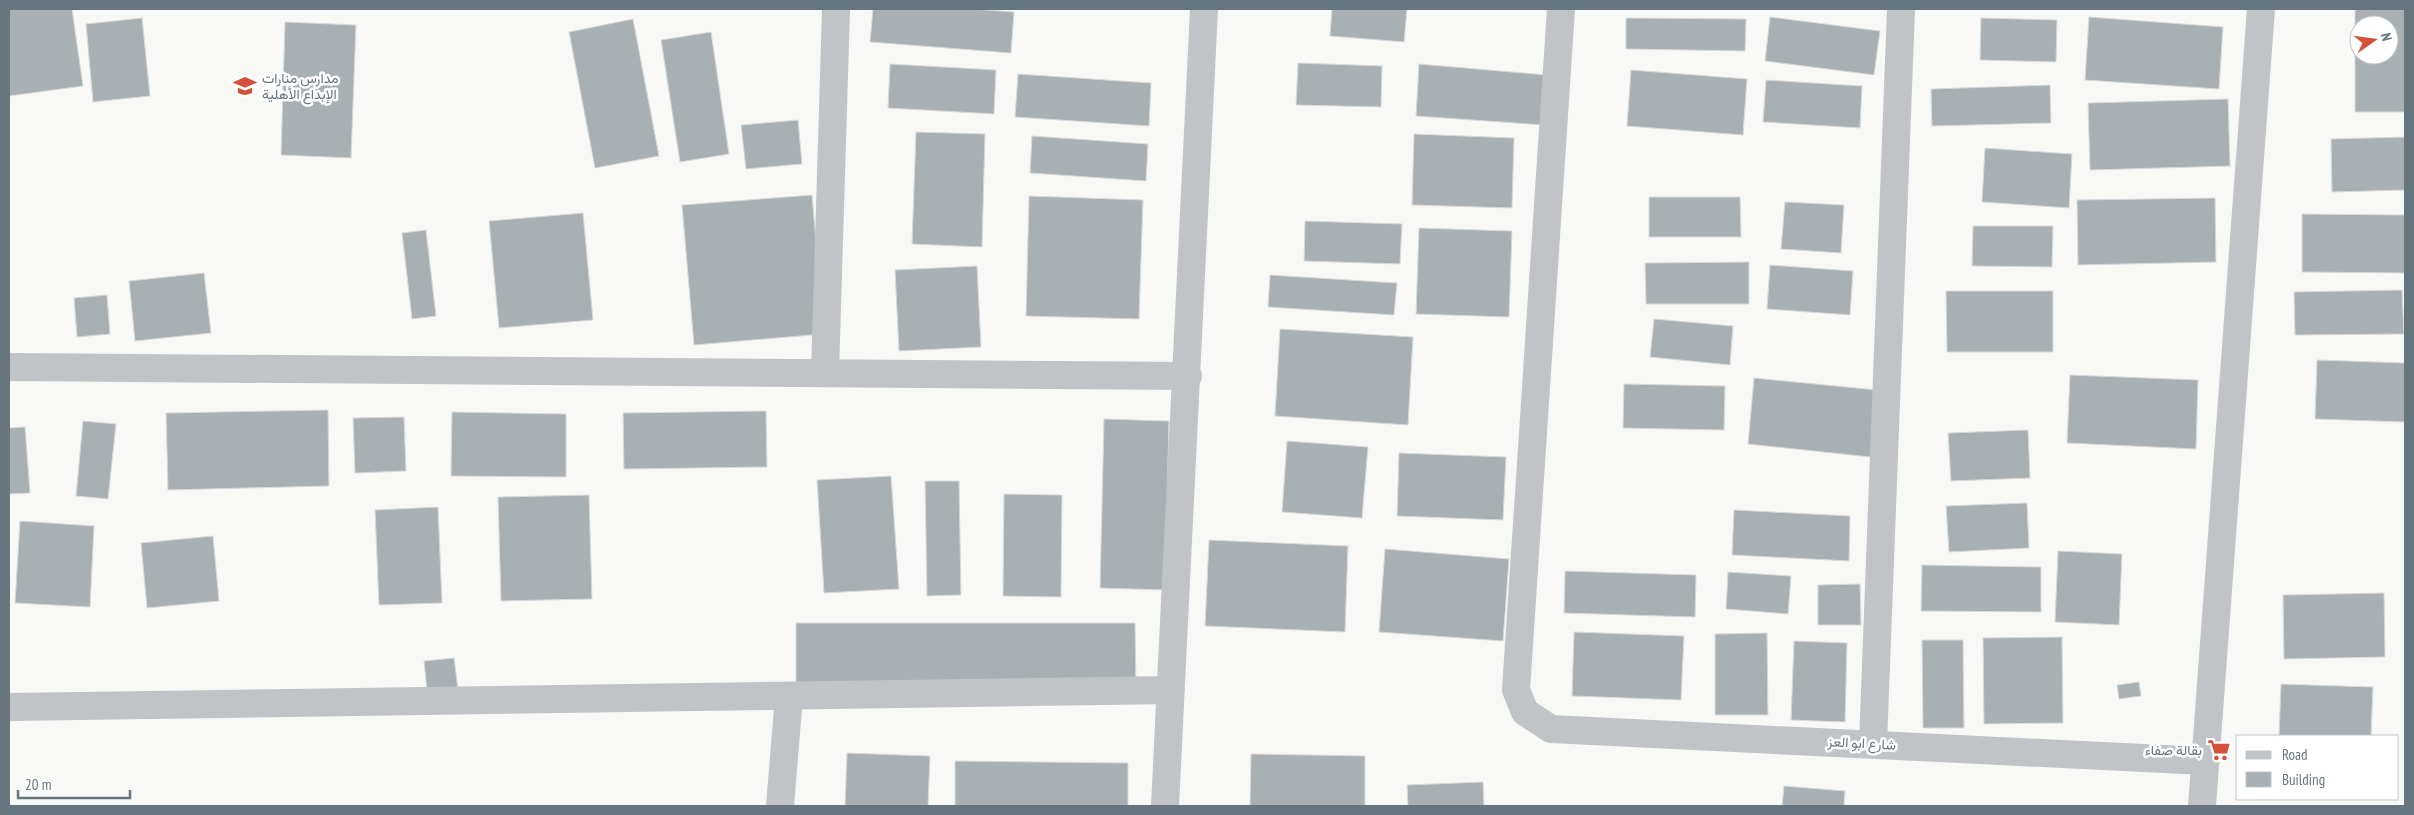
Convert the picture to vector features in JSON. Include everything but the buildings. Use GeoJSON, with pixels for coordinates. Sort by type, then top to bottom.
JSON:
{"type":"FeatureCollection","features":[{"type":"Feature","properties":{"kind":"street"},"geometry":{"type":"LineString","coordinates":[[825,373],[836,9]]}},
{"type":"Feature","properties":{"kind":"street"},"geometry":{"type":"LineString","coordinates":[[1165,806],[1188,376],[1204,9]]}},
{"type":"Feature","properties":{"kind":"street","name":"شارع ابو العز"},"geometry":{"type":"LineString","coordinates":[[1561,9],[1516,690],[1525,712],[1551,729],[2204,761]]}},
{"type":"Feature","properties":{"kind":"street"},"geometry":{"type":"LineString","coordinates":[[1873,744],[1901,9]]}},
{"type":"Feature","properties":{"kind":"street"},"geometry":{"type":"LineString","coordinates":[[2202,806],[2261,9]]}},
{"type":"Feature","properties":{"kind":"street"},"geometry":{"type":"LineString","coordinates":[[9,367],[1188,376]]}},
{"type":"Feature","properties":{"kind":"street"},"geometry":{"type":"LineString","coordinates":[[9,707],[1171,690]]}},
{"type":"Feature","properties":{"kind":"street"},"geometry":{"type":"LineString","coordinates":[[780,806],[789,696]]}},
{"type":"Feature","properties":{"kind":"place","name":"مدارس منارات الإبداع الأهلية"},"geometry":{"type":"Point","coordinates":[245,86]}},
{"type":"Feature","properties":{"kind":"place","name":"بقالة صفاء"},"geometry":{"type":"Point","coordinates":[2219,750]}}]}
